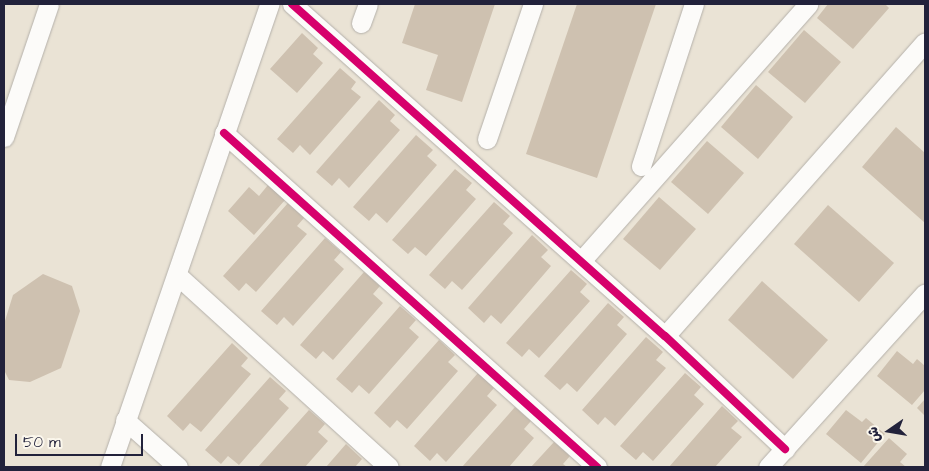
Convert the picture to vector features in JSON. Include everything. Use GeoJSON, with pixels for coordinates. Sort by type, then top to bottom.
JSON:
{"type":"FeatureCollection","features":[{"type":"Feature","properties":{"kind":"street"},"geometry":{"type":"LineString","coordinates":[[4,137],[49,4]]}},
{"type":"Feature","properties":{"kind":"street"},"geometry":{"type":"LineString","coordinates":[[110,467],[269,4]]}},
{"type":"Feature","properties":{"kind":"street"},"geometry":{"type":"LineString","coordinates":[[292,4],[581,261],[785,449]]}},
{"type":"Feature","properties":{"kind":"street"},"geometry":{"type":"LineString","coordinates":[[361,23],[368,4]]}},
{"type":"Feature","properties":{"kind":"street"},"geometry":{"type":"LineString","coordinates":[[487,139],[532,4]]}},
{"type":"Feature","properties":{"kind":"street"},"geometry":{"type":"LineString","coordinates":[[641,166],[694,4]]}},
{"type":"Feature","properties":{"kind":"street"},"geometry":{"type":"LineString","coordinates":[[581,261],[808,4]]}},
{"type":"Feature","properties":{"kind":"street"},"geometry":{"type":"LineString","coordinates":[[664,336],[925,42]]}},
{"type":"Feature","properties":{"kind":"street"},"geometry":{"type":"LineString","coordinates":[[224,133],[597,467]]}},
{"type":"Feature","properties":{"kind":"street"},"geometry":{"type":"LineString","coordinates":[[177,275],[389,467]]}},
{"type":"Feature","properties":{"kind":"street"},"geometry":{"type":"LineString","coordinates":[[768,467],[925,293]]}},
{"type":"Feature","properties":{"kind":"street"},"geometry":{"type":"LineString","coordinates":[[125,420],[178,467]]}},
{"type":"Feature","properties":{"kind":"building"},"geometry":{"type":"Polygon","coordinates":[[[415,4],[495,4],[462,102],[426,90],[438,55],[402,43],[415,4]]]}},
{"type":"Feature","properties":{"kind":"building"},"geometry":{"type":"Polygon","coordinates":[[[577,4],[656,4],[597,178],[526,154],[577,4]]]}},
{"type":"Feature","properties":{"kind":"building"},"geometry":{"type":"Polygon","coordinates":[[[828,4],[885,4],[889,8],[853,49],[817,18],[828,4]]]}},
{"type":"Feature","properties":{"kind":"building"},"geometry":{"type":"Polygon","coordinates":[[[804,30],[841,62],[805,103],[768,72],[804,30]]]}},
{"type":"Feature","properties":{"kind":"building"},"geometry":{"type":"Polygon","coordinates":[[[302,33],[318,48],[313,54],[323,63],[297,93],[270,69],[302,33]]]}},
{"type":"Feature","properties":{"kind":"building"},"geometry":{"type":"Polygon","coordinates":[[[340,68],[356,82],[351,89],[361,97],[310,155],[300,145],[293,153],[277,139],[340,68]]]}},
{"type":"Feature","properties":{"kind":"building"},"geometry":{"type":"Polygon","coordinates":[[[756,85],[793,117],[758,159],[721,127],[756,85]]]}},
{"type":"Feature","properties":{"kind":"building"},"geometry":{"type":"Polygon","coordinates":[[[379,100],[395,115],[390,121],[400,130],[349,188],[339,178],[332,186],[316,172],[379,100]]]}},
{"type":"Feature","properties":{"kind":"building"},"geometry":{"type":"Polygon","coordinates":[[[896,127],[925,153],[925,223],[862,167],[896,127]]]}},
{"type":"Feature","properties":{"kind":"building"},"geometry":{"type":"Polygon","coordinates":[[[416,135],[433,150],[427,156],[437,165],[387,223],[376,213],[369,221],[353,207],[416,135]]]}},
{"type":"Feature","properties":{"kind":"building"},"geometry":{"type":"Polygon","coordinates":[[[707,141],[744,173],[708,214],[671,182],[707,141]]]}},
{"type":"Feature","properties":{"kind":"building"},"geometry":{"type":"Polygon","coordinates":[[[455,169],[472,183],[466,190],[476,199],[426,256],[415,247],[408,254],[392,240],[455,169]]]}},
{"type":"Feature","properties":{"kind":"building"},"geometry":{"type":"Polygon","coordinates":[[[268,185],[285,200],[254,235],[228,211],[249,187],[259,196],[268,185]]]}},
{"type":"Feature","properties":{"kind":"building"},"geometry":{"type":"Polygon","coordinates":[[[659,197],[696,229],[660,270],[623,239],[659,197]]]}},
{"type":"Feature","properties":{"kind":"building"},"geometry":{"type":"Polygon","coordinates":[[[494,202],[510,216],[503,224],[513,233],[462,290],[452,281],[445,289],[429,275],[494,202]]]}},
{"type":"Feature","properties":{"kind":"building"},"geometry":{"type":"Polygon","coordinates":[[[288,203],[304,218],[297,226],[307,234],[256,292],[246,283],[239,291],[223,276],[288,203]]]}},
{"type":"Feature","properties":{"kind":"building"},"geometry":{"type":"Polygon","coordinates":[[[828,205],[894,263],[859,302],[794,244],[828,205]]]}},
{"type":"Feature","properties":{"kind":"building"},"geometry":{"type":"Polygon","coordinates":[[[532,235],[548,250],[541,257],[551,266],[501,324],[491,315],[484,323],[468,308],[532,235]]]}},
{"type":"Feature","properties":{"kind":"building"},"geometry":{"type":"Polygon","coordinates":[[[325,238],[341,252],[334,260],[344,269],[293,326],[284,317],[277,325],[261,311],[325,238]]]}},
{"type":"Feature","properties":{"kind":"building"},"geometry":{"type":"Polygon","coordinates":[[[571,270],[587,284],[580,292],[590,301],[539,358],[529,349],[522,357],[506,343],[571,270]]]}},
{"type":"Feature","properties":{"kind":"building"},"geometry":{"type":"Polygon","coordinates":[[[364,272],[380,286],[373,294],[383,303],[333,360],[323,351],[316,359],[300,345],[364,272]]]}},
{"type":"Feature","properties":{"kind":"building"},"geometry":{"type":"Polygon","coordinates":[[[43,274],[72,286],[80,311],[61,368],[30,382],[9,380],[4,370],[4,324],[13,295],[43,274]]]}},
{"type":"Feature","properties":{"kind":"building"},"geometry":{"type":"Polygon","coordinates":[[[762,281],[828,340],[793,379],[728,320],[762,281]]]}},
{"type":"Feature","properties":{"kind":"building"},"geometry":{"type":"Polygon","coordinates":[[[608,303],[624,317],[617,325],[627,334],[577,392],[567,383],[560,390],[544,376],[608,303]]]}},
{"type":"Feature","properties":{"kind":"building"},"geometry":{"type":"Polygon","coordinates":[[[400,306],[416,320],[409,328],[419,337],[369,394],[359,385],[352,393],[336,379],[400,306]]]}},
{"type":"Feature","properties":{"kind":"building"},"geometry":{"type":"Polygon","coordinates":[[[646,337],[663,352],[656,360],[666,368],[615,426],[605,417],[598,425],[582,410],[646,337]]]}},
{"type":"Feature","properties":{"kind":"building"},"geometry":{"type":"Polygon","coordinates":[[[439,340],[455,355],[448,362],[458,371],[407,429],[397,420],[390,428],[374,413],[439,340]]]}},
{"type":"Feature","properties":{"kind":"building"},"geometry":{"type":"Polygon","coordinates":[[[232,343],[248,358],[241,366],[251,374],[201,432],[190,423],[183,431],[167,416],[232,343]]]}},
{"type":"Feature","properties":{"kind":"building"},"geometry":{"type":"Polygon","coordinates":[[[897,351],[913,364],[917,359],[925,366],[925,390],[912,405],[877,376],[897,351]]]}},
{"type":"Feature","properties":{"kind":"building"},"geometry":{"type":"Polygon","coordinates":[[[478,373],[494,388],[487,396],[497,405],[446,462],[437,453],[430,461],[414,446],[478,373]]]}},
{"type":"Feature","properties":{"kind":"building"},"geometry":{"type":"Polygon","coordinates":[[[685,373],[701,387],[694,395],[704,404],[653,461],[643,452],[636,460],[620,446],[685,373]]]}},
{"type":"Feature","properties":{"kind":"building"},"geometry":{"type":"Polygon","coordinates":[[[270,377],[286,391],[279,399],[289,408],[239,465],[228,456],[221,464],[205,450],[270,377]]]}},
{"type":"Feature","properties":{"kind":"building"},"geometry":{"type":"Polygon","coordinates":[[[925,399],[925,416],[917,408],[925,399]]]}},
{"type":"Feature","properties":{"kind":"building"},"geometry":{"type":"Polygon","coordinates":[[[722,406],[738,421],[731,428],[742,437],[715,467],[669,467],[722,406]]]}},
{"type":"Feature","properties":{"kind":"building"},"geometry":{"type":"Polygon","coordinates":[[[515,407],[531,421],[524,429],[534,438],[509,467],[462,467],[515,407]]]}},
{"type":"Feature","properties":{"kind":"building"},"geometry":{"type":"Polygon","coordinates":[[[309,410],[325,424],[318,432],[328,441],[305,467],[258,467],[309,410]]]}},
{"type":"Feature","properties":{"kind":"building"},"geometry":{"type":"Polygon","coordinates":[[[846,410],[862,422],[866,418],[885,434],[861,463],[826,434],[846,410]]]}},
{"type":"Feature","properties":{"kind":"building"},"geometry":{"type":"Polygon","coordinates":[[[889,438],[907,454],[900,462],[906,467],[863,467],[889,438]]]}},
{"type":"Feature","properties":{"kind":"building"},"geometry":{"type":"Polygon","coordinates":[[[554,442],[570,456],[563,464],[567,467],[531,467],[554,442]]]}},
{"type":"Feature","properties":{"kind":"building"},"geometry":{"type":"Polygon","coordinates":[[[346,444],[362,459],[355,467],[326,467],[346,444]]]}},
{"type":"Feature","properties":{"kind":"cycle path"},"geometry":{"type":"LineString","coordinates":[[292,4],[665,336],[785,449]]}},
{"type":"Feature","properties":{"kind":"cycle path"},"geometry":{"type":"LineString","coordinates":[[224,133],[597,467]]}}]}
